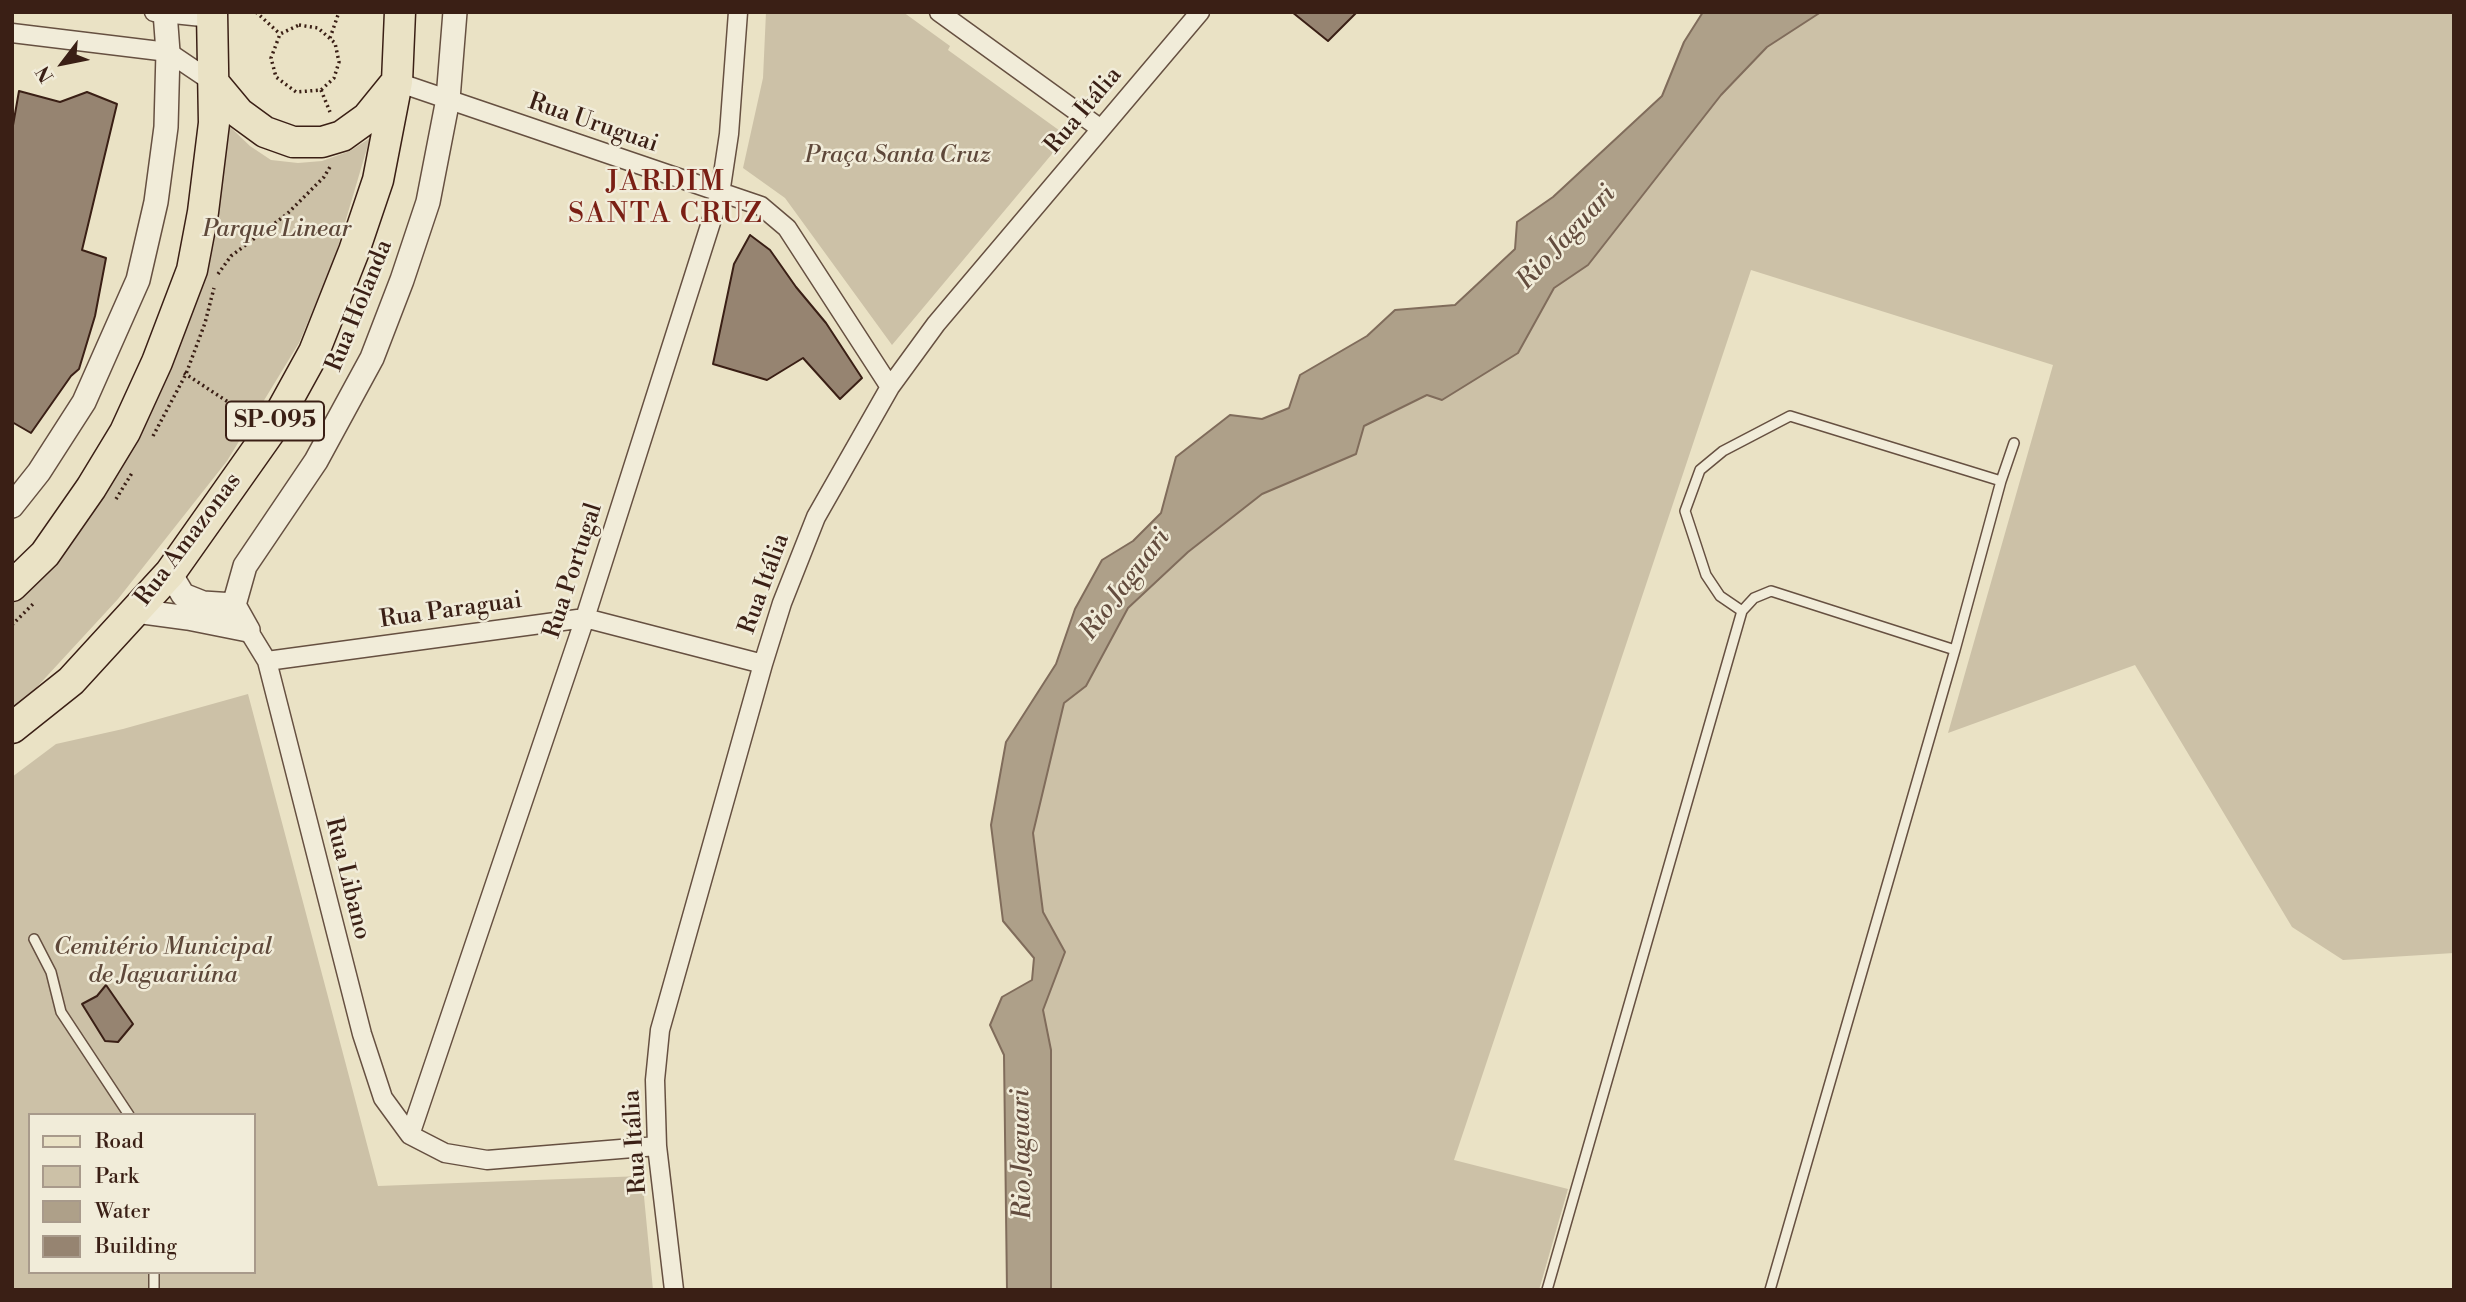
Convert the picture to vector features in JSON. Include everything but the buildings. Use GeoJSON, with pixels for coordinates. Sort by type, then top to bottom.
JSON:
{"type":"FeatureCollection","features":[{"type":"Feature","properties":{"kind":"main road"},"geometry":{"type":"LineString","coordinates":[[23,595],[45,554],[91,488],[125,432],[192,270],[203,212],[214,123],[214,14]]}},
{"type":"Feature","properties":{"kind":"main road","name":"Rua Amazonas"},"geometry":{"type":"LineString","coordinates":[[12,728],[71,681],[170,573],[271,430],[314,352],[354,251],[378,180],[397,82],[394,21]]}},
{"type":"Feature","properties":{"kind":"main road"},"geometry":{"type":"LineString","coordinates":[[214,83],[239,113],[265,132],[293,142],[322,142],[342,136],[367,118],[397,82]]}},
{"type":"Feature","properties":{"kind":"main road","name":"SP-095"},"geometry":{"type":"LineString","coordinates":[[12,742],[71,681]]}},
{"type":"Feature","properties":{"kind":"street","name":"Rua Holanda"},"geometry":{"type":"LineString","coordinates":[[234,605],[245,566],[316,461],[372,358],[402,280],[428,202],[448,99],[456,12]]}},
{"type":"Feature","properties":{"kind":"street","name":"Rua Portugal"},"geometry":{"type":"LineString","coordinates":[[410,1135],[585,618],[720,194],[729,134],[738,12]]}},
{"type":"Feature","properties":{"kind":"street"},"geometry":{"type":"LineString","coordinates":[[939,12],[1101,129]]}},
{"type":"Feature","properties":{"kind":"street","name":"Rua Itália"},"geometry":{"type":"LineString","coordinates":[[674,1290],[657,1146],[656,1080],[660,1031],[763,664],[782,603],[816,517],[890,387],[936,324],[1200,12]]}},
{"type":"Feature","properties":{"kind":"street"},"geometry":{"type":"LineString","coordinates":[[12,506],[39,472],[83,402],[138,280],[156,202],[166,127],[168,52],[162,13],[214,14]]}},
{"type":"Feature","properties":{"kind":"street"},"geometry":{"type":"LineString","coordinates":[[12,33],[168,52],[214,83]]}},
{"type":"Feature","properties":{"kind":"street","name":"Rua Uruguai"},"geometry":{"type":"LineString","coordinates":[[397,82],[761,206],[787,228],[890,387]]}},
{"type":"Feature","properties":{"kind":"street"},"geometry":{"type":"LineString","coordinates":[[170,573],[183,595],[203,603],[234,605],[248,630]]}},
{"type":"Feature","properties":{"kind":"street"},"geometry":{"type":"LineString","coordinates":[[136,611],[248,630]]}},
{"type":"Feature","properties":{"kind":"street","name":"Rua Paraguai"},"geometry":{"type":"LineString","coordinates":[[267,661],[585,618],[763,664]]}},
{"type":"Feature","properties":{"kind":"street","name":"Rua Libano"},"geometry":{"type":"LineString","coordinates":[[248,630],[267,661],[362,1034],[383,1098],[410,1135]]}},
{"type":"Feature","properties":{"kind":"street"},"geometry":{"type":"LineString","coordinates":[[410,1135],[446,1153],[486,1160],[657,1146]]}},
{"type":"Feature","properties":{"kind":"lane"},"geometry":{"type":"LineString","coordinates":[[1742,611],[1720,596],[1706,575],[1685,511],[1700,470],[1723,451],[1790,416],[2001,481]]}},
{"type":"Feature","properties":{"kind":"lane"},"geometry":{"type":"LineString","coordinates":[[1770,1290],[2014,443]]}},
{"type":"Feature","properties":{"kind":"lane"},"geometry":{"type":"LineString","coordinates":[[1547,1290],[1742,611],[1754,598],[1771,591],[1955,650]]}},
{"type":"Feature","properties":{"kind":"lane"},"geometry":{"type":"LineString","coordinates":[[34,939],[51,972],[61,1012],[128,1113]]}},
{"type":"Feature","properties":{"kind":"path"},"geometry":{"type":"LineString","coordinates":[[256,12],[280,34]]}},
{"type":"Feature","properties":{"kind":"path"},"geometry":{"type":"LineString","coordinates":[[330,38],[340,12]]}},
{"type":"Feature","properties":{"kind":"path"},"geometry":{"type":"LineString","coordinates":[[299,25],[318,28],[330,38],[335,43],[339,62],[334,78],[321,90],[296,92],[276,77],[271,58],[280,34],[299,25]]}},
{"type":"Feature","properties":{"kind":"path"},"geometry":{"type":"LineString","coordinates":[[217,275],[231,256],[287,214],[324,177],[340,147],[342,136],[321,90]]}},
{"type":"Feature","properties":{"kind":"path"},"geometry":{"type":"LineString","coordinates":[[149,443],[186,374],[205,323],[214,287]]}},
{"type":"Feature","properties":{"kind":"path"},"geometry":{"type":"LineString","coordinates":[[156,362],[186,374],[271,430]]}},
{"type":"Feature","properties":{"kind":"path"},"geometry":{"type":"LineString","coordinates":[[114,503],[135,467]]}},
{"type":"Feature","properties":{"kind":"path"},"geometry":{"type":"LineString","coordinates":[[12,625],[23,595]]}},
{"type":"Feature","properties":{"kind":"green space","name":"Praça Santa Cruz"},"geometry":{"type":"Polygon","coordinates":[[[766,12],[903,12],[950,46],[948,50],[1067,136],[892,345],[785,198],[743,168],[763,78],[766,12]]]}},
{"type":"Feature","properties":{"kind":"green space"},"geometry":{"type":"Polygon","coordinates":[[[1821,12],[2454,12],[2454,953],[2343,960],[2292,927],[2135,665],[1948,733],[2053,365],[1751,270],[1454,1160],[1568,1189],[1539,1290],[1051,1290],[1051,1050],[1043,1010],[1065,952],[1043,912],[1033,833],[1064,703],[1086,686],[1128,608],[1188,552],[1262,494],[1356,454],[1364,426],[1518,353],[1554,288],[1588,265],[1721,95],[1767,47],[1821,12]]]}},
{"type":"Feature","properties":{"kind":"green space","name":"Parque Linear"},"geometry":{"type":"Polygon","coordinates":[[[226,123],[250,146],[271,160],[298,163],[322,161],[350,151],[370,138],[334,260],[299,343],[227,461],[118,599],[12,714],[12,602],[33,582],[87,518],[140,437],[180,341],[212,243],[225,154],[226,123]]]}},
{"type":"Feature","properties":{"kind":"green space","name":"Cemitério Municipal de Jaguariúna"},"geometry":{"type":"Polygon","coordinates":[[[248,694],[378,1186],[642,1176],[653,1290],[12,1290],[12,777],[56,744],[123,729],[248,694]]]}},
{"type":"Feature","properties":{"kind":"water","name":"Rio Jaguari"},"geometry":{"type":"Polygon","coordinates":[[[1703,12],[1821,12],[1767,47],[1721,95],[1588,265],[1554,288],[1518,353],[1442,400],[1427,395],[1364,426],[1356,454],[1262,494],[1188,552],[1128,608],[1086,686],[1064,703],[1033,833],[1043,912],[1065,952],[1043,1010],[1051,1050],[1051,1290],[1007,1290],[1004,1055],[990,1025],[1002,997],[1032,980],[1034,958],[1003,921],[991,825],[1006,742],[1056,664],[1075,609],[1102,560],[1133,541],[1161,513],[1176,457],[1230,415],[1262,419],[1289,408],[1300,375],[1367,336],[1395,310],[1455,305],[1515,249],[1517,222],[1553,197],[1662,96],[1684,42],[1703,12]]]}},
{"type":"Feature","properties":{"kind":"district","name":"JARDIM SANTA CRUZ"},"geometry":{"type":"Point","coordinates":[666,199]}}]}
